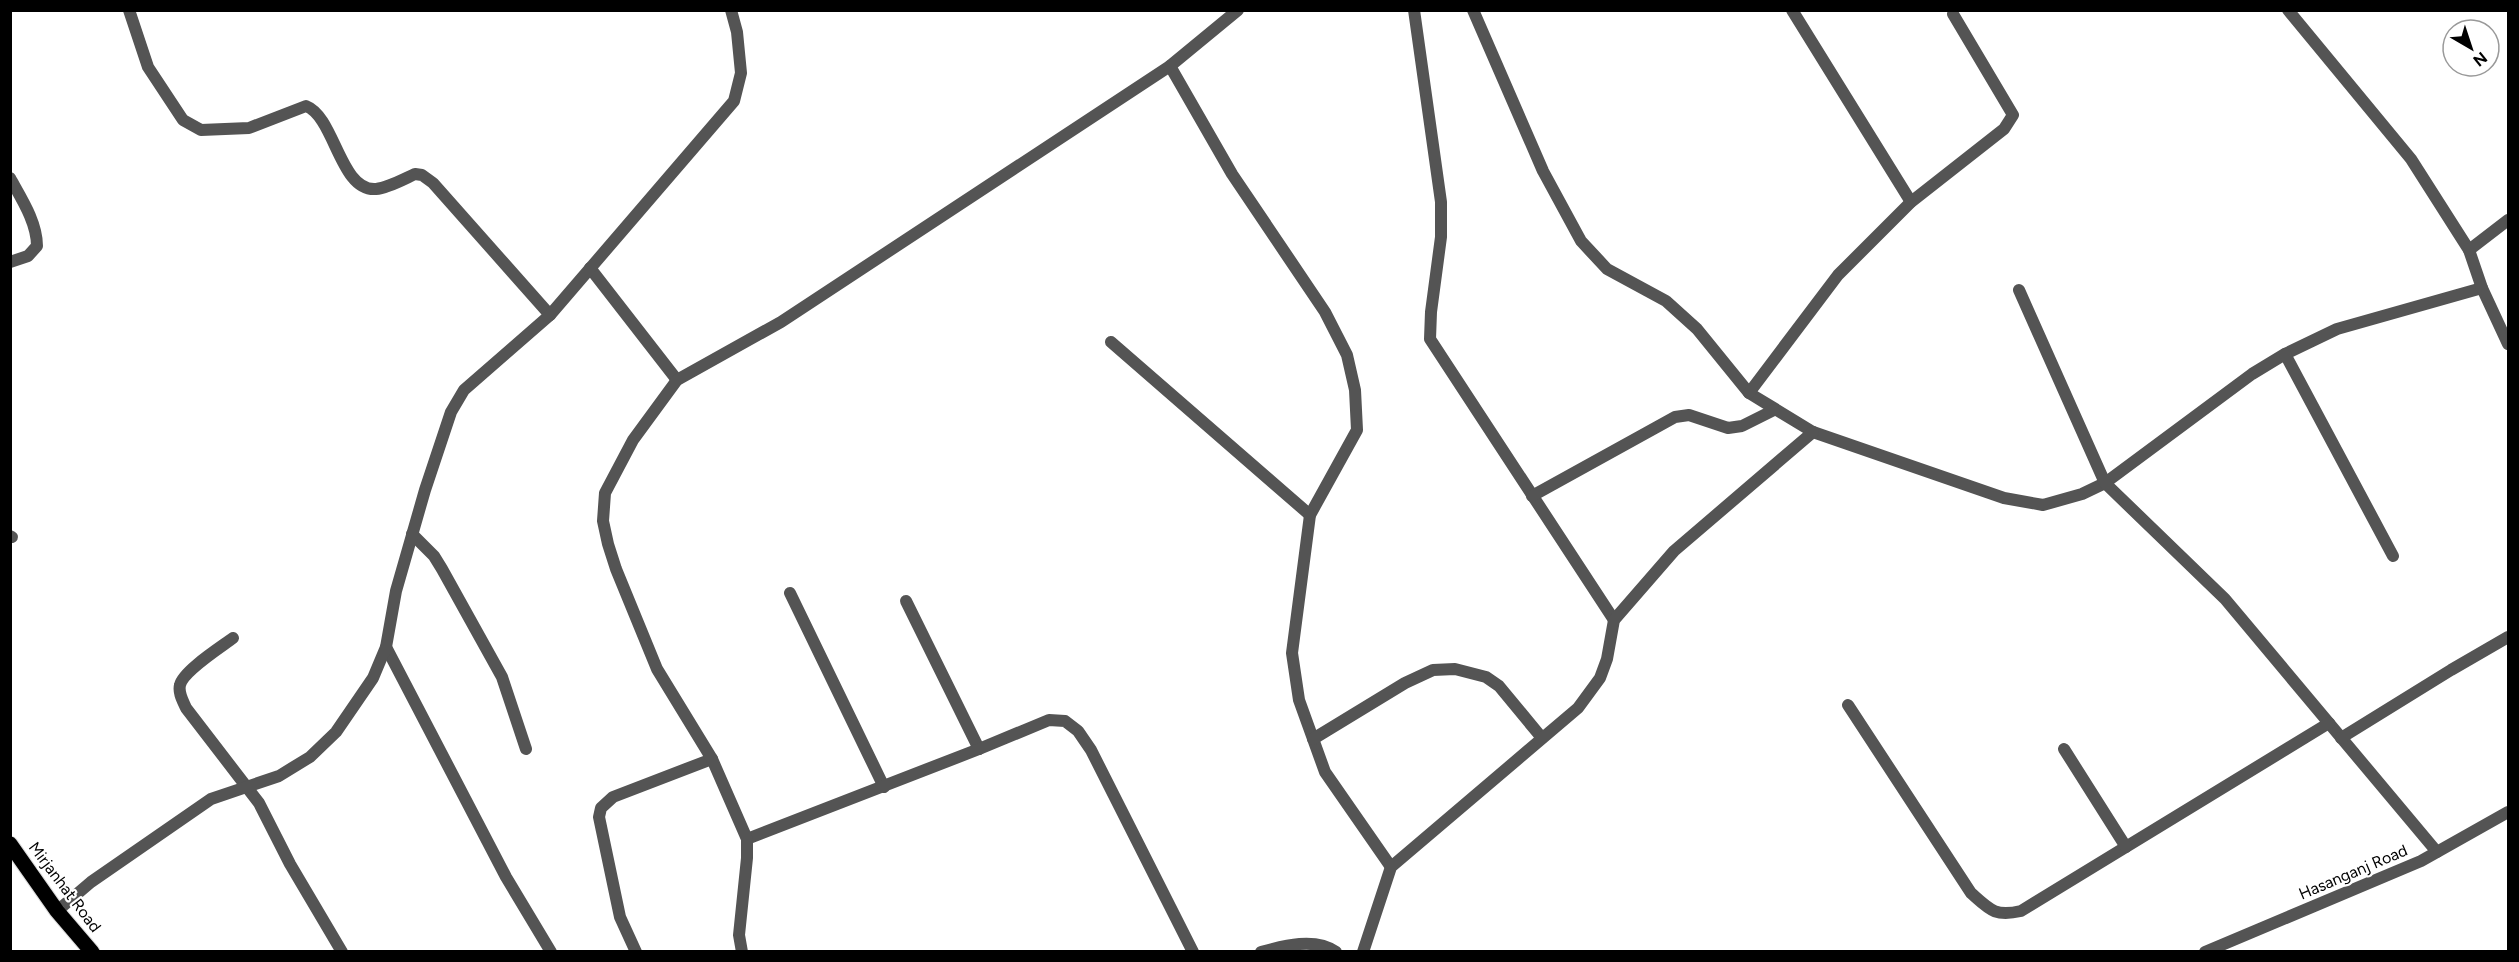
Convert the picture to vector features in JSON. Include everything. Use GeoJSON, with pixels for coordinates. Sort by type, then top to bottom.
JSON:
{"type":"FeatureCollection","features":[{"type":"Feature","properties":{"kind":"main road","name":"Mirjanhat Road"},"geometry":{"type":"LineString","coordinates":[[10,844],[57,911],[92,951]]}},
{"type":"Feature","properties":{"kind":"street"},"geometry":{"type":"LineString","coordinates":[[129,10],[148,68],[183,120],[201,130],[249,128],[306,106],[314,109],[338,153],[360,185],[376,190],[416,174],[422,175],[433,183],[550,315]]}},
{"type":"Feature","properties":{"kind":"street"},"geometry":{"type":"LineString","coordinates":[[57,911],[91,882],[202,804],[220,795],[279,776],[323,747],[363,695],[386,647],[396,591],[451,412],[464,390],[550,315],[734,101],[741,73],[737,32],[731,10]]}},
{"type":"Feature","properties":{"kind":"street"},"geometry":{"type":"LineString","coordinates":[[742,951],[739,934],[747,839],[712,759],[657,669],[616,569],[603,521],[604,493],[633,440],[677,380],[781,322],[1170,66],[1238,10]]}},
{"type":"Feature","properties":{"kind":"street"},"geometry":{"type":"LineString","coordinates":[[1414,10],[1441,202],[1441,237],[1431,312],[1430,339],[1614,620]]}},
{"type":"Feature","properties":{"kind":"street"},"geometry":{"type":"LineString","coordinates":[[1473,10],[1543,171],[1581,240],[1607,269],[1666,301],[1697,329],[1749,393],[1774,410],[1813,432],[2004,498],[2043,505],[2082,494],[2105,483],[2252,374],[2285,354],[2337,329],[2482,288]]}},
{"type":"Feature","properties":{"kind":"street"},"geometry":{"type":"LineString","coordinates":[[1792,10],[1911,202]]}},
{"type":"Feature","properties":{"kind":"street"},"geometry":{"type":"LineString","coordinates":[[2288,10],[2411,159],[2469,249],[2482,288],[2508,344]]}},
{"type":"Feature","properties":{"kind":"street"},"geometry":{"type":"LineString","coordinates":[[1749,393],[1838,275],[1911,202],[2004,129],[2013,115],[1953,14]]}},
{"type":"Feature","properties":{"kind":"street"},"geometry":{"type":"LineString","coordinates":[[1170,66],[1232,174],[1325,312],[1347,355],[1355,390],[1358,430],[1310,515],[1292,653],[1299,700],[1325,772],[1391,867]]}},
{"type":"Feature","properties":{"kind":"street"},"geometry":{"type":"LineString","coordinates":[[10,178],[28,212],[37,246],[28,256],[10,262]]}},
{"type":"Feature","properties":{"kind":"street"},"geometry":{"type":"LineString","coordinates":[[2469,249],[2508,220]]}},
{"type":"Feature","properties":{"kind":"street"},"geometry":{"type":"LineString","coordinates":[[590,268],[677,380]]}},
{"type":"Feature","properties":{"kind":"street"},"geometry":{"type":"LineString","coordinates":[[2019,290],[2105,483],[2225,599],[2437,852]]}},
{"type":"Feature","properties":{"kind":"street"},"geometry":{"type":"LineString","coordinates":[[1110,342],[1310,515]]}},
{"type":"Feature","properties":{"kind":"street"},"geometry":{"type":"LineString","coordinates":[[2285,354],[2392,556]]}},
{"type":"Feature","properties":{"kind":"street"},"geometry":{"type":"LineString","coordinates":[[1532,496],[1675,417],[1689,415],[1728,428],[1742,426],[1774,410]]}},
{"type":"Feature","properties":{"kind":"street"},"geometry":{"type":"LineString","coordinates":[[1363,951],[1391,867],[1578,708],[1600,678],[1607,660],[1614,620],[1674,551],[1813,432]]}},
{"type":"Feature","properties":{"kind":"street"},"geometry":{"type":"LineString","coordinates":[[412,534],[434,556],[442,568],[491,655],[502,677],[526,749]]}},
{"type":"Feature","properties":{"kind":"street"},"geometry":{"type":"LineString","coordinates":[[790,593],[884,787]]}},
{"type":"Feature","properties":{"kind":"street"},"geometry":{"type":"LineString","coordinates":[[906,601],[979,750]]}},
{"type":"Feature","properties":{"kind":"street"},"geometry":{"type":"LineString","coordinates":[[2341,738],[2508,637]]}},
{"type":"Feature","properties":{"kind":"street"},"geometry":{"type":"LineString","coordinates":[[233,638],[184,675],[179,686],[186,708],[264,812],[290,864],[342,951]]}},
{"type":"Feature","properties":{"kind":"street"},"geometry":{"type":"LineString","coordinates":[[386,647],[506,878],[551,951]]}},
{"type":"Feature","properties":{"kind":"street"},"geometry":{"type":"LineString","coordinates":[[1313,738],[1406,683],[1433,670],[1455,669],[1470,671],[1486,677],[1499,686],[1542,738]]}},
{"type":"Feature","properties":{"kind":"street"},"geometry":{"type":"LineString","coordinates":[[1848,705],[1971,892],[1990,911],[2005,915],[2021,911],[2329,723]]}},
{"type":"Feature","properties":{"kind":"street"},"geometry":{"type":"LineString","coordinates":[[747,839],[979,750],[1049,720],[1065,721],[1078,731],[1091,750],[1193,951]]}},
{"type":"Feature","properties":{"kind":"street"},"geometry":{"type":"LineString","coordinates":[[2064,749],[2126,847]]}},
{"type":"Feature","properties":{"kind":"street"},"geometry":{"type":"LineString","coordinates":[[636,951],[620,917],[599,817],[601,808],[613,797],[712,759]]}},
{"type":"Feature","properties":{"kind":"street","name":"Hasanganj Road"},"geometry":{"type":"LineString","coordinates":[[2205,951],[2437,852],[2508,812]]}},
{"type":"Feature","properties":{"kind":"street"},"geometry":{"type":"LineString","coordinates":[[1261,951],[1302,944],[1319,945],[1336,951]]}}]}
